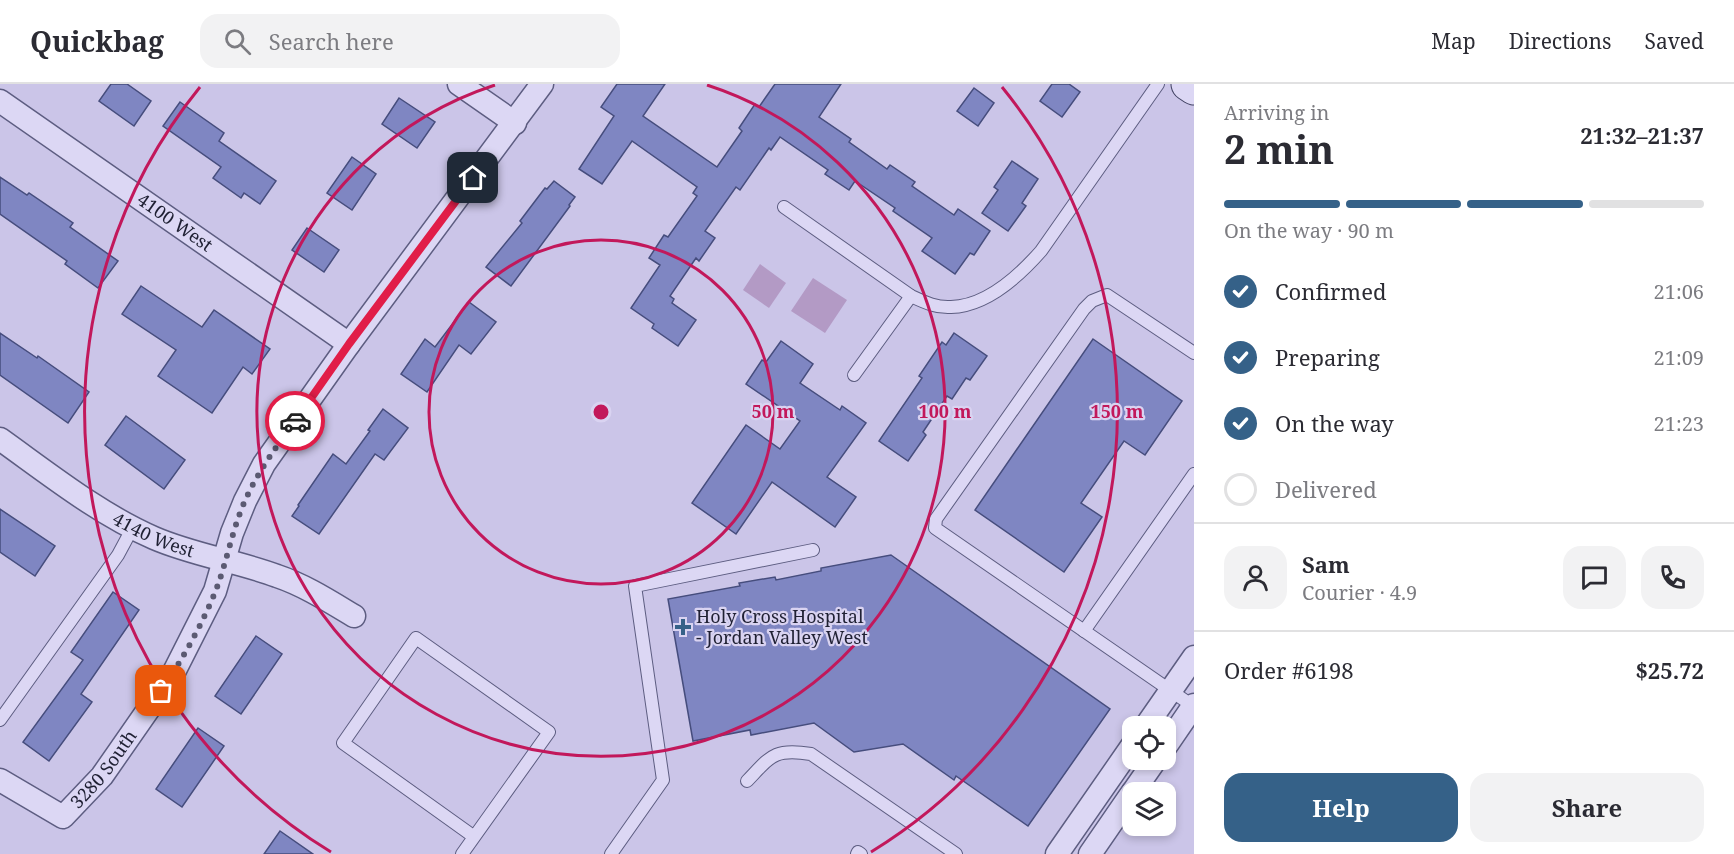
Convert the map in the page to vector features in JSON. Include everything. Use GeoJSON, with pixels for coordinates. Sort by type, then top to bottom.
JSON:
{"type":"FeatureCollection","features":[{"type":"Feature","properties":{"kind":"street"},"geometry":{"type":"LineString","coordinates":[[459,84],[514,123]]}},
{"type":"Feature","properties":{"kind":"street","name":"3280 South"},"geometry":{"type":"LineString","coordinates":[[0,780],[63,817],[102,776],[172,674],[215,591],[244,501],[264,464],[349,344],[542,84]]}},
{"type":"Feature","properties":{"kind":"street"},"geometry":{"type":"LineString","coordinates":[[1188,84],[1194,88]]}},
{"type":"Feature","properties":{"kind":"street","name":"4100 West"},"geometry":{"type":"LineString","coordinates":[[0,101],[349,344]]}},
{"type":"Feature","properties":{"kind":"street","name":"4140 West"},"geometry":{"type":"LineString","coordinates":[[0,439],[76,492],[133,527],[176,547],[295,583],[354,616]]}},
{"type":"Feature","properties":{"kind":"street"},"geometry":{"type":"LineString","coordinates":[[1153,716],[1194,657]]}},
{"type":"Feature","properties":{"kind":"street"},"geometry":{"type":"LineString","coordinates":[[1176,731],[1193,706]]}},
{"type":"Feature","properties":{"kind":"street"},"geometry":{"type":"LineString","coordinates":[[1057,854],[1122,760]]}},
{"type":"Feature","properties":{"kind":"street"},"geometry":{"type":"LineString","coordinates":[[1090,854],[1122,809]]}},
{"type":"Feature","properties":{"kind":"lane"},"geometry":{"type":"LineString","coordinates":[[784,207],[910,296],[929,304],[950,307],[968,305],[987,297],[1026,268],[1158,84]]}},
{"type":"Feature","properties":{"kind":"lane"},"geometry":{"type":"LineString","coordinates":[[1193,706],[935,528],[936,519],[1084,309],[1092,301],[1107,295],[1194,353]]}},
{"type":"Feature","properties":{"kind":"lane"},"geometry":{"type":"LineString","coordinates":[[854,375],[910,296]]}},
{"type":"Feature","properties":{"kind":"lane"},"geometry":{"type":"LineString","coordinates":[[1084,631],[1194,474]]}},
{"type":"Feature","properties":{"kind":"lane"},"geometry":{"type":"LineString","coordinates":[[0,720],[118,555],[133,527]]}},
{"type":"Feature","properties":{"kind":"lane"},"geometry":{"type":"LineString","coordinates":[[611,854],[663,780],[635,586],[813,550]]}},
{"type":"Feature","properties":{"kind":"lane"},"geometry":{"type":"LineString","coordinates":[[462,854],[549,732],[416,638],[342,743],[473,837]]}},
{"type":"Feature","properties":{"kind":"lane"},"geometry":{"type":"LineString","coordinates":[[747,781],[771,757],[783,752],[811,754],[956,854]]}},
{"type":"Feature","properties":{"kind":"shaded area"},"geometry":{"type":"Polygon","coordinates":[[[760,264],[786,283],[769,308],[743,290],[760,264]]]}},
{"type":"Feature","properties":{"kind":"shaded area"},"geometry":{"type":"Polygon","coordinates":[[[813,278],[847,300],[825,333],[791,311],[813,278]]]}},
{"type":"Feature","properties":{"kind":"building"},"geometry":{"type":"Polygon","coordinates":[[[111,84],[127,84],[151,101],[134,126],[99,101],[111,84]]]}},
{"type":"Feature","properties":{"kind":"building"},"geometry":{"type":"Polygon","coordinates":[[[617,84],[665,84],[643,116],[717,167],[742,131],[739,128],[755,104],[759,107],[775,84],[841,84],[819,117],[851,139],[849,142],[887,169],[890,165],[915,182],[912,186],[954,215],[958,209],[990,231],[974,255],[970,253],[955,274],[922,251],[932,238],[893,211],[895,208],[855,181],[849,190],[825,174],[828,170],[780,137],[771,150],[769,148],[740,190],[736,187],[705,231],[715,238],[699,261],[696,258],[670,296],[674,299],[672,303],[696,320],[678,346],[652,328],[654,324],[631,308],[660,265],[649,258],[664,235],[668,237],[697,196],[693,193],[697,187],[632,141],[602,184],[579,169],[614,116],[601,107],[617,84]]]}},
{"type":"Feature","properties":{"kind":"building"},"geometry":{"type":"Polygon","coordinates":[[[1052,84],[1069,84],[1080,92],[1062,117],[1040,101],[1052,84]]]}},
{"type":"Feature","properties":{"kind":"building"},"geometry":{"type":"Polygon","coordinates":[[[974,88],[994,103],[978,126],[957,111],[974,88]]]}},
{"type":"Feature","properties":{"kind":"building"},"geometry":{"type":"Polygon","coordinates":[[[399,98],[435,122],[417,148],[382,124],[399,98]]]}},
{"type":"Feature","properties":{"kind":"building"},"geometry":{"type":"Polygon","coordinates":[[[180,102],[224,133],[219,141],[276,181],[260,204],[244,193],[241,198],[213,178],[221,167],[163,126],[180,102]]]}},
{"type":"Feature","properties":{"kind":"building"},"geometry":{"type":"Polygon","coordinates":[[[352,157],[376,174],[352,210],[327,193],[352,157]]]}},
{"type":"Feature","properties":{"kind":"building"},"geometry":{"type":"Polygon","coordinates":[[[1012,161],[1038,179],[1022,203],[1026,206],[1008,231],[982,213],[998,190],[994,187],[1012,161]]]}},
{"type":"Feature","properties":{"kind":"building"},"geometry":{"type":"Polygon","coordinates":[[[0,177],[27,195],[29,193],[73,223],[70,227],[118,261],[98,288],[65,264],[67,261],[0,214],[0,177]]]}},
{"type":"Feature","properties":{"kind":"building"},"geometry":{"type":"Polygon","coordinates":[[[554,181],[575,197],[511,286],[486,267],[522,223],[520,221],[545,188],[547,189],[554,181]]]}},
{"type":"Feature","properties":{"kind":"building"},"geometry":{"type":"Polygon","coordinates":[[[307,228],[339,250],[324,272],[292,250],[307,228]]]}},
{"type":"Feature","properties":{"kind":"building"},"geometry":{"type":"Polygon","coordinates":[[[141,286],[202,327],[214,310],[270,349],[252,374],[243,367],[212,413],[158,376],[176,350],[122,314],[141,286]]]}},
{"type":"Feature","properties":{"kind":"building"},"geometry":{"type":"Polygon","coordinates":[[[469,302],[496,322],[471,354],[459,345],[427,392],[401,374],[425,339],[435,347],[469,302]]]}},
{"type":"Feature","properties":{"kind":"building"},"geometry":{"type":"Polygon","coordinates":[[[0,333],[37,358],[38,356],[89,392],[68,423],[0,375],[0,333]]]}},
{"type":"Feature","properties":{"kind":"building"},"geometry":{"type":"Polygon","coordinates":[[[954,333],[987,356],[970,380],[966,378],[952,399],[947,396],[923,432],[926,435],[908,461],[879,441],[922,378],[919,376],[942,342],[946,345],[954,333]]]}},
{"type":"Feature","properties":{"kind":"building"},"geometry":{"type":"Polygon","coordinates":[[[1093,339],[1182,401],[1145,455],[1124,441],[1081,503],[1102,517],[1064,572],[975,510],[1093,339]]]}},
{"type":"Feature","properties":{"kind":"building"},"geometry":{"type":"Polygon","coordinates":[[[781,341],[813,364],[800,383],[840,410],[842,406],[866,423],[827,477],[856,497],[835,527],[772,482],[736,534],[692,503],[746,425],[780,449],[800,421],[746,384],[762,360],[766,362],[781,341]]]}},
{"type":"Feature","properties":{"kind":"building"},"geometry":{"type":"Polygon","coordinates":[[[383,409],[408,428],[384,460],[375,454],[319,534],[292,516],[333,454],[346,464],[383,409]]]}},
{"type":"Feature","properties":{"kind":"building"},"geometry":{"type":"Polygon","coordinates":[[[126,416],[185,460],[164,489],[105,445],[126,416]]]}},
{"type":"Feature","properties":{"kind":"building"},"geometry":{"type":"Polygon","coordinates":[[[0,509],[55,546],[35,576],[0,552],[0,509]]]}},
{"type":"Feature","properties":{"kind":"building"},"geometry":{"type":"Polygon","coordinates":[[[891,555],[1110,709],[1028,826],[956,776],[954,780],[903,744],[854,752],[814,723],[751,735],[750,730],[693,741],[668,599],[740,586],[739,583],[775,577],[776,580],[821,571],[821,568],[891,555]]]}},
{"type":"Feature","properties":{"kind":"building"},"geometry":{"type":"Polygon","coordinates":[[[113,592],[139,610],[81,694],[92,702],[49,761],[23,742],[83,660],[71,652],[113,592]]]}},
{"type":"Feature","properties":{"kind":"building"},"geometry":{"type":"Polygon","coordinates":[[[256,636],[282,654],[241,714],[215,696],[256,636]]]}},
{"type":"Feature","properties":{"kind":"building"},"geometry":{"type":"Polygon","coordinates":[[[198,728],[224,746],[182,807],[156,789],[198,728]]]}},
{"type":"Feature","properties":{"kind":"building"},"geometry":{"type":"Polygon","coordinates":[[[280,831],[313,854],[264,854],[280,831]]]}},
{"type":"Feature","properties":{"kind":"way so far"},"geometry":{"type":"LineString","coordinates":[[161,691],[215,591],[244,501],[264,464],[295,421]]}},
{"type":"Feature","properties":{"kind":"place","name":"Holy Cross Hospital - Jordan Valley West"},"geometry":{"type":"Point","coordinates":[683,627]}},
{"type":"Feature","properties":{"kind":"route"},"geometry":{"type":"LineString","coordinates":[[295,421],[349,344],[473,178]]}}]}
